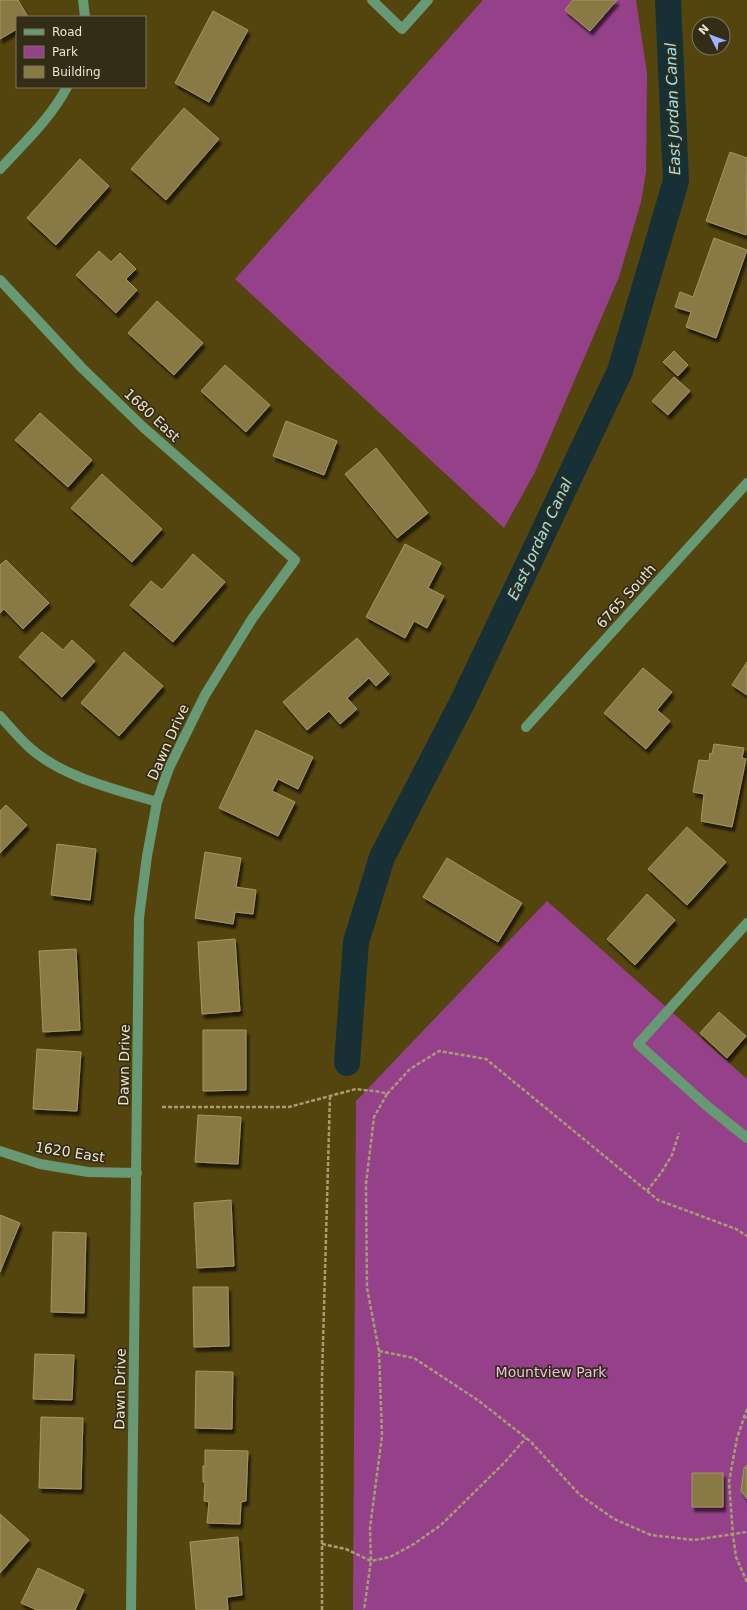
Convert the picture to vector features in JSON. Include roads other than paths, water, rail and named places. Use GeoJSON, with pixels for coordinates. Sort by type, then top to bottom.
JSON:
{"type":"FeatureCollection","features":[{"type":"Feature","properties":{"kind":"street"},"geometry":{"type":"LineString","coordinates":[[83,0],[85,16]]}},
{"type":"Feature","properties":{"kind":"street"},"geometry":{"type":"LineString","coordinates":[[372,0],[402,29],[428,0]]}},
{"type":"Feature","properties":{"kind":"street"},"geometry":{"type":"LineString","coordinates":[[0,169],[34,132],[66,88]]}},
{"type":"Feature","properties":{"kind":"street","name":"1680 East"},"geometry":{"type":"LineString","coordinates":[[0,280],[82,368],[143,427],[295,560]]}},
{"type":"Feature","properties":{"kind":"street","name":"6765 South"},"geometry":{"type":"LineString","coordinates":[[526,727],[747,483]]}},
{"type":"Feature","properties":{"kind":"street","name":"Dawn Drive"},"geometry":{"type":"LineString","coordinates":[[131,1610],[139,918],[147,856],[157,802],[169,768],[205,695],[252,619],[295,560]]}},
{"type":"Feature","properties":{"kind":"street"},"geometry":{"type":"LineString","coordinates":[[0,716],[31,748],[60,768],[98,784],[157,802]]}},
{"type":"Feature","properties":{"kind":"street"},"geometry":{"type":"LineString","coordinates":[[747,923],[638,1044],[707,1106],[747,1138]]}},
{"type":"Feature","properties":{"kind":"street","name":"1620 East"},"geometry":{"type":"LineString","coordinates":[[0,1151],[40,1164],[88,1172],[137,1173]]}},
{"type":"Feature","properties":{"kind":"waterway","name":"East Jordan Canal"},"geometry":{"type":"LineString","coordinates":[[347,1063],[356,942],[382,857],[463,701],[620,371],[676,181],[668,0]]}},
{"type":"Feature","properties":{"kind":"park label","name":"Mountview Park"},"geometry":{"type":"Point","coordinates":[551,1372]}}]}
